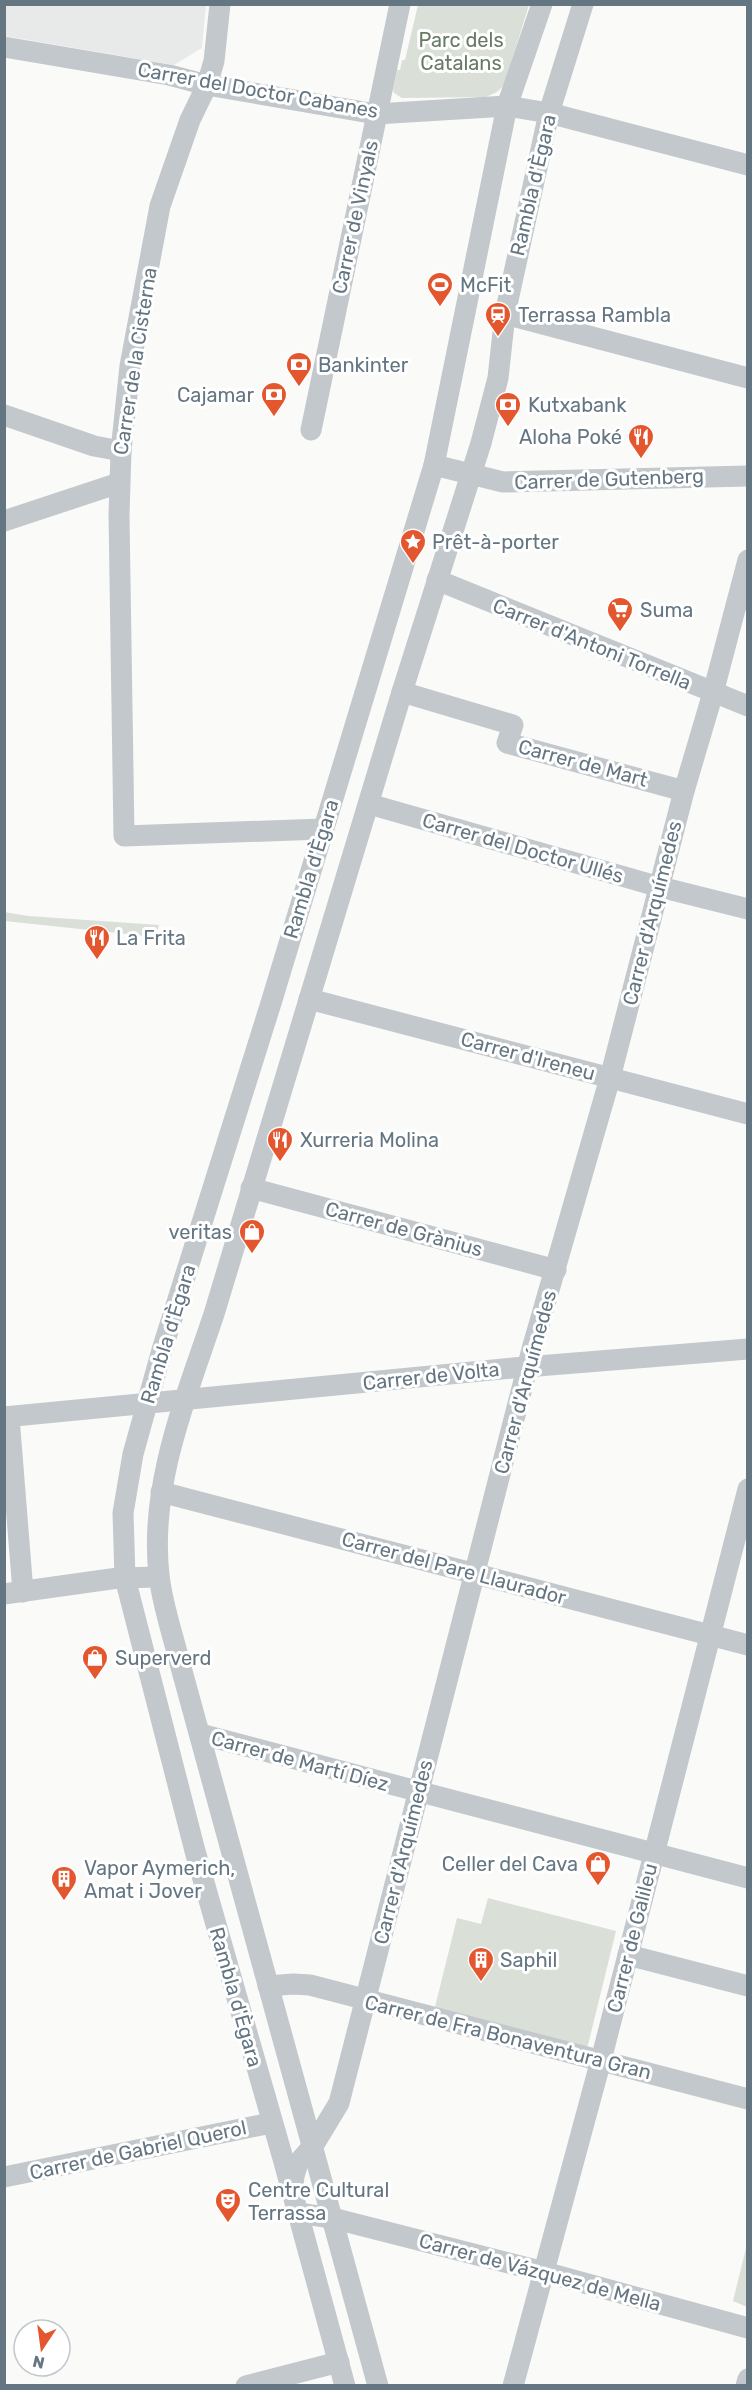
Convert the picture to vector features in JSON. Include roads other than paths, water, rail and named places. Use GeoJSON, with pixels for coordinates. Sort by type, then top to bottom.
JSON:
{"type":"FeatureCollection","features":[{"type":"Feature","properties":{"kind":"street","name":"Carrer de la Cisterna"},"geometry":{"type":"LineString","coordinates":[[220,4],[214,61],[207,85],[190,120],[160,206],[130,366],[120,451],[124,836],[323,829]]}},
{"type":"Feature","properties":{"kind":"street","name":"Carrer de Vinyals"},"geometry":{"type":"LineString","coordinates":[[311,430],[400,4]]}},
{"type":"Feature","properties":{"kind":"street","name":"Rambla d'Ègara"},"geometry":{"type":"LineString","coordinates":[[345,2385],[195,1851],[125,1578],[123,1513],[133,1454],[147,1403],[434,465],[507,106],[542,4]]}},
{"type":"Feature","properties":{"kind":"street","name":"Rambla d'Ègara"},"geometry":{"type":"LineString","coordinates":[[378,2385],[179,1660],[159,1577],[157,1534],[161,1492],[168,1458],[402,692],[472,474],[498,378],[505,314],[549,113],[584,4]]}},
{"type":"Feature","properties":{"kind":"street","name":"Carrer del Doctor Cabanes"},"geometry":{"type":"LineString","coordinates":[[4,47],[376,114],[507,106],[549,113],[747,165]]}},
{"type":"Feature","properties":{"kind":"street"},"geometry":{"type":"LineString","coordinates":[[505,314],[747,378]]}},
{"type":"Feature","properties":{"kind":"street"},"geometry":{"type":"LineString","coordinates":[[4,415],[94,446],[120,451]]}},
{"type":"Feature","properties":{"kind":"street"},"geometry":{"type":"LineString","coordinates":[[434,465],[472,474]]}},
{"type":"Feature","properties":{"kind":"street","name":"Carrer de Gutenberg"},"geometry":{"type":"LineString","coordinates":[[472,474],[503,482],[747,476]]}},
{"type":"Feature","properties":{"kind":"street"},"geometry":{"type":"LineString","coordinates":[[4,521],[119,483]]}},
{"type":"Feature","properties":{"kind":"street","name":"Carrer d'Arquímedes"},"geometry":{"type":"LineString","coordinates":[[295,2204],[294,2175],[298,2163],[312,2146],[339,2103],[528,1367],[610,1078],[684,791],[747,560]]}},
{"type":"Feature","properties":{"kind":"street","name":"Carrer d'Antoni Torrella"},"geometry":{"type":"LineString","coordinates":[[437,580],[747,706]]}},
{"type":"Feature","properties":{"kind":"street","name":"Carrer de Mart"},"geometry":{"type":"LineString","coordinates":[[402,692],[513,725],[507,742],[684,791]]}},
{"type":"Feature","properties":{"kind":"street","name":"Carrer del Doctor Ullés"},"geometry":{"type":"LineString","coordinates":[[369,804],[660,887],[747,909]]}},
{"type":"Feature","properties":{"kind":"street","name":"Carrer d'Ireneu"},"geometry":{"type":"LineString","coordinates":[[309,999],[747,1114]]}},
{"type":"Feature","properties":{"kind":"street","name":"Carrer de Grànius"},"geometry":{"type":"LineString","coordinates":[[251,1188],[556,1270]]}},
{"type":"Feature","properties":{"kind":"street","name":"Carrer de Volta"},"geometry":{"type":"LineString","coordinates":[[7,1417],[528,1367],[747,1349]]}},
{"type":"Feature","properties":{"kind":"street"},"geometry":{"type":"LineString","coordinates":[[7,1417],[14,1593],[125,1578],[159,1577]]}},
{"type":"Feature","properties":{"kind":"street","name":"Carrer de Galileu"},"geometry":{"type":"LineString","coordinates":[[513,2385],[601,2060],[747,1489]]}},
{"type":"Feature","properties":{"kind":"street","name":"Carrer del Pare Llaurador"},"geometry":{"type":"LineString","coordinates":[[161,1492],[747,1644]]}},
{"type":"Feature","properties":{"kind":"street","name":"Carrer de Martí Díez"},"geometry":{"type":"LineString","coordinates":[[200,1734],[747,1878]]}},
{"type":"Feature","properties":{"kind":"street"},"geometry":{"type":"LineString","coordinates":[[628,1955],[747,1986]]}},
{"type":"Feature","properties":{"kind":"street","name":"Carrer de Fra Bonaventura Gran"},"geometry":{"type":"LineString","coordinates":[[268,1986],[293,1983],[310,1985],[747,2099]]}},
{"type":"Feature","properties":{"kind":"street","name":"Carrer de Gabriel Querol"},"geometry":{"type":"LineString","coordinates":[[4,2177],[271,2122]]}},
{"type":"Feature","properties":{"kind":"street"},"geometry":{"type":"LineString","coordinates":[[295,2204],[332,2218]]}},
{"type":"Feature","properties":{"kind":"street","name":"Carrer de Vázquez de Mella"},"geometry":{"type":"LineString","coordinates":[[332,2218],[544,2272],[747,2328]]}},
{"type":"Feature","properties":{"kind":"street"},"geometry":{"type":"LineString","coordinates":[[246,2385],[339,2362]]}},
{"type":"Feature","properties":{"kind":"street"},"geometry":{"type":"LineString","coordinates":[[746,2385],[747,2379]]}},
{"type":"Feature","properties":{"kind":"place","name":"McFit"},"geometry":{"type":"Point","coordinates":[440,308]}},
{"type":"Feature","properties":{"kind":"place","name":"Terrassa Rambla"},"geometry":{"type":"Point","coordinates":[498,338]}},
{"type":"Feature","properties":{"kind":"place","name":"Bankinter"},"geometry":{"type":"Point","coordinates":[299,388]}},
{"type":"Feature","properties":{"kind":"place","name":"Cajamar"},"geometry":{"type":"Point","coordinates":[274,418]}},
{"type":"Feature","properties":{"kind":"place","name":"Kutxabank"},"geometry":{"type":"Point","coordinates":[508,428]}},
{"type":"Feature","properties":{"kind":"place","name":"Aloha Poké"},"geometry":{"type":"Point","coordinates":[641,460]}},
{"type":"Feature","properties":{"kind":"place","name":"Prêt-à-porter"},"geometry":{"type":"Point","coordinates":[413,565]}},
{"type":"Feature","properties":{"kind":"place","name":"Suma"},"geometry":{"type":"Point","coordinates":[620,633]}},
{"type":"Feature","properties":{"kind":"place","name":"La Frita"},"geometry":{"type":"Point","coordinates":[97,961]}},
{"type":"Feature","properties":{"kind":"place","name":"Xurreria Molina"},"geometry":{"type":"Point","coordinates":[280,1163]}},
{"type":"Feature","properties":{"kind":"place","name":"veritas"},"geometry":{"type":"Point","coordinates":[252,1255]}},
{"type":"Feature","properties":{"kind":"place","name":"Superverd"},"geometry":{"type":"Point","coordinates":[95,1681]}},
{"type":"Feature","properties":{"kind":"place","name":"Celler del Cava"},"geometry":{"type":"Point","coordinates":[598,1887]}},
{"type":"Feature","properties":{"kind":"place","name":"Vapor Aymerich, Amat i Jover"},"geometry":{"type":"Point","coordinates":[64,1902]}},
{"type":"Feature","properties":{"kind":"place","name":"Saphil"},"geometry":{"type":"Point","coordinates":[481,1983]}},
{"type":"Feature","properties":{"kind":"place","name":"Centre Cultural Terrassa"},"geometry":{"type":"Point","coordinates":[228,2224]}},
{"type":"Feature","properties":{"kind":"park label","name":"Parc dels Catalans"},"geometry":{"type":"Point","coordinates":[461,52]}}]}
